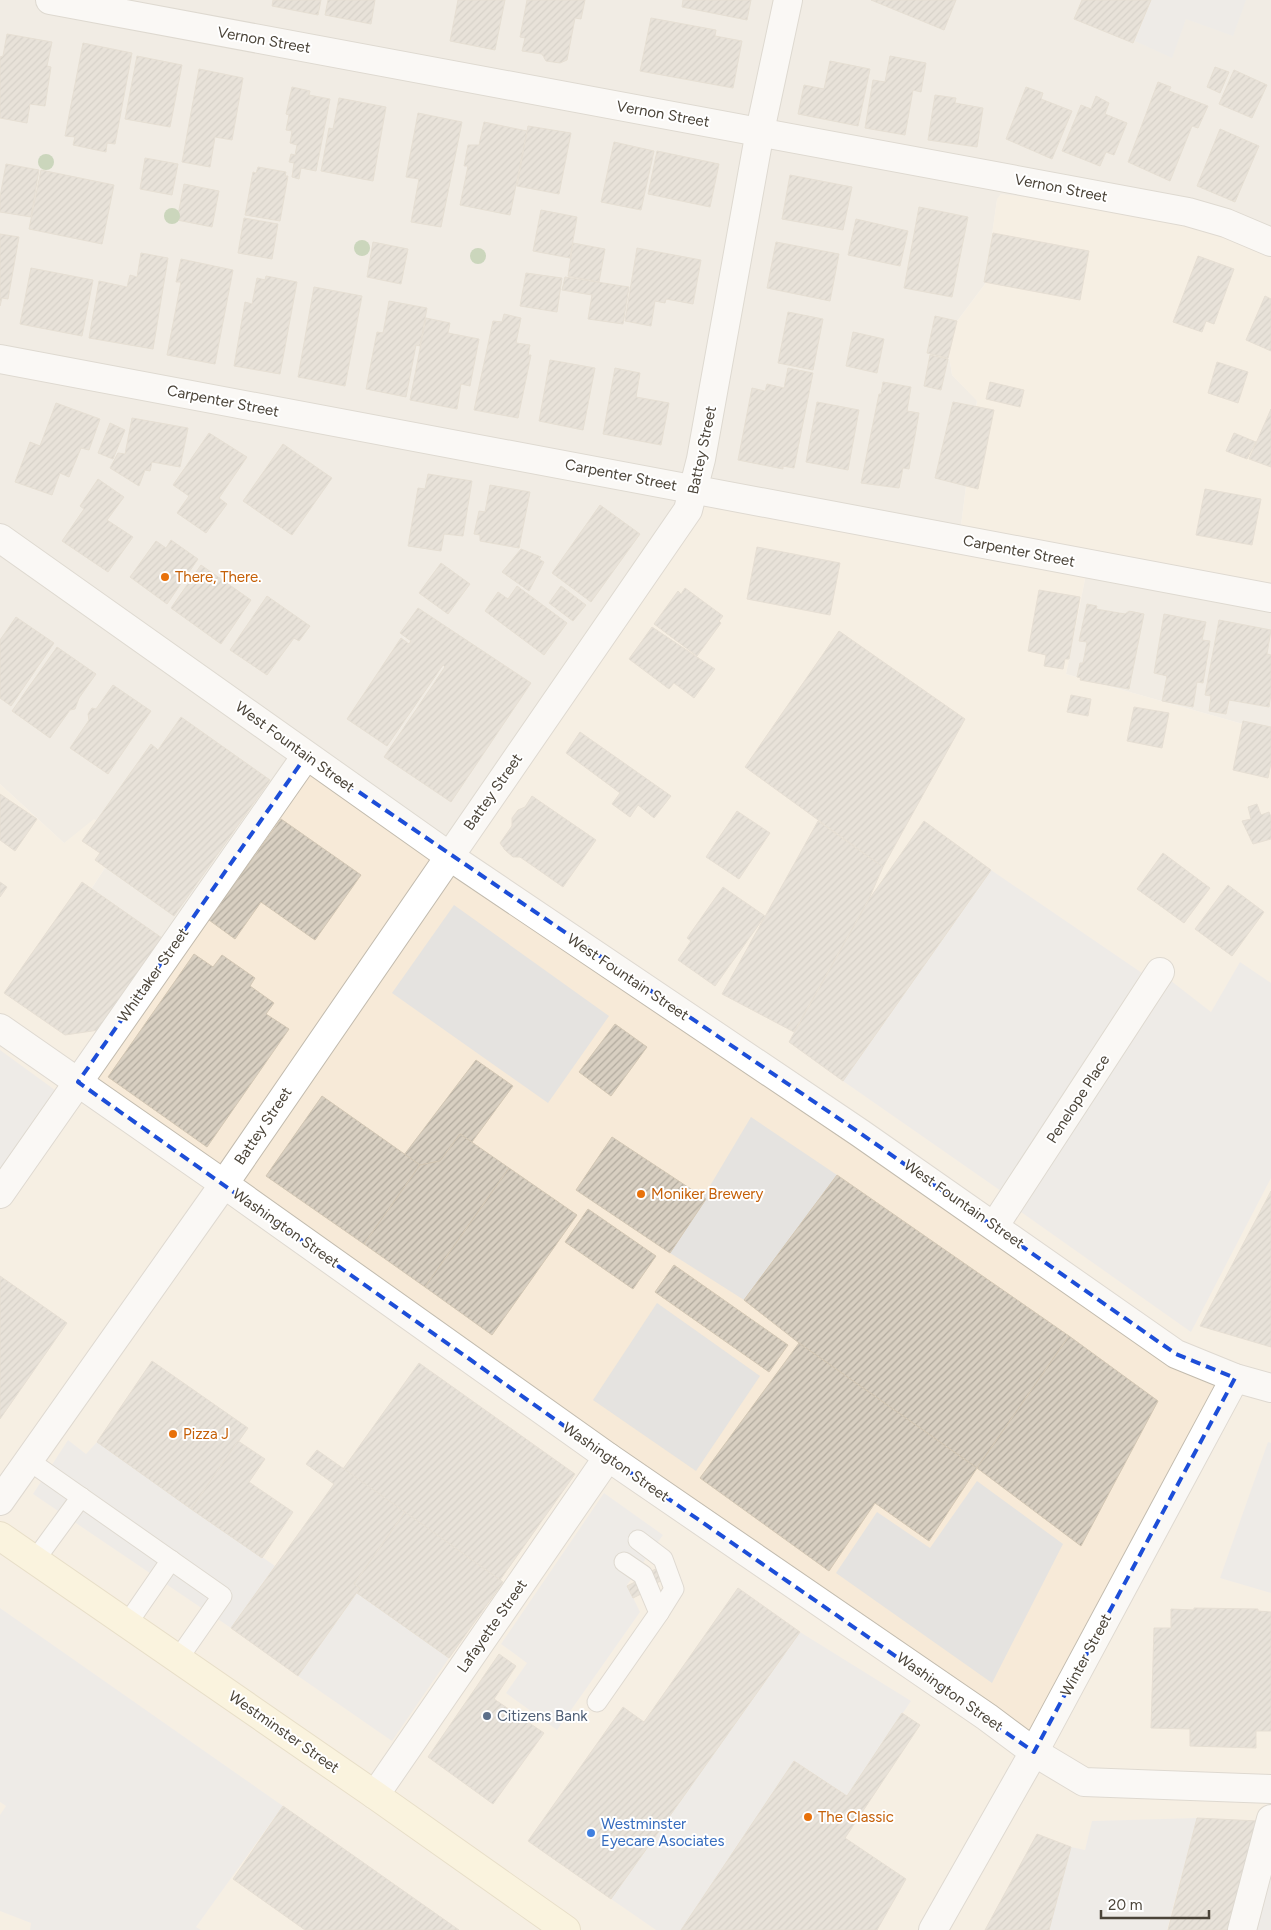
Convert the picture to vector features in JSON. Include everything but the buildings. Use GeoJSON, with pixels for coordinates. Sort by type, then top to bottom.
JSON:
{"type":"FeatureCollection","features":[{"type":"Feature","properties":{"kind":"main road","name":"Westminster Street"},"geometry":{"type":"LineString","coordinates":[[0,1536],[375,1795],[566,1930]]}},
{"type":"Feature","properties":{"kind":"street","name":"Vernon Street"},"geometry":{"type":"LineString","coordinates":[[50,0],[106,5],[760,132],[1188,212],[1226,223],[1271,242]]}},
{"type":"Feature","properties":{"kind":"street","name":"Battey Street"},"geometry":{"type":"LineString","coordinates":[[0,1501],[224,1184],[688,510],[695,489],[760,132],[788,0]]}},
{"type":"Feature","properties":{"kind":"street","name":"Carpenter Street"},"geometry":{"type":"LineString","coordinates":[[0,359],[1271,598]]}},
{"type":"Feature","properties":{"kind":"street","name":"West Fountain Street"},"geometry":{"type":"LineString","coordinates":[[0,538],[449,856],[995,1225],[1176,1354],[1235,1378],[1271,1388]]}},
{"type":"Feature","properties":{"kind":"street","name":"Whittaker Street"},"geometry":{"type":"LineString","coordinates":[[0,1194],[306,756]]}},
{"type":"Feature","properties":{"kind":"street","name":"Penelope Place"},"geometry":{"type":"LineString","coordinates":[[995,1225],[1160,972]]}},
{"type":"Feature","properties":{"kind":"street","name":"Washington Street"},"geometry":{"type":"LineString","coordinates":[[0,1028],[224,1184],[608,1457],[987,1717],[1034,1752],[1084,1782],[1271,1790]]}},
{"type":"Feature","properties":{"kind":"street","name":"Winter Street"},"geometry":{"type":"LineString","coordinates":[[932,1930],[1034,1752],[1235,1378]]}},
{"type":"Feature","properties":{"kind":"street","name":"Lafayette Street"},"geometry":{"type":"LineString","coordinates":[[375,1795],[608,1457]]}},
{"type":"Feature","properties":{"kind":"street"},"geometry":{"type":"LineString","coordinates":[[1242,1930],[1271,1819]]}},
{"type":"Feature","properties":{"kind":"lane"},"geometry":{"type":"LineString","coordinates":[[28,1460],[222,1596],[178,1659]]}},
{"type":"Feature","properties":{"kind":"lane"},"geometry":{"type":"LineString","coordinates":[[35,1560],[81,1497]]}},
{"type":"Feature","properties":{"kind":"lane"},"geometry":{"type":"LineString","coordinates":[[598,1702],[674,1589],[663,1559],[638,1540]]}},
{"type":"Feature","properties":{"kind":"lane"},"geometry":{"type":"LineString","coordinates":[[127,1624],[171,1560]]}},
{"type":"Feature","properties":{"kind":"lane"},"geometry":{"type":"LineString","coordinates":[[624,1562],[643,1575],[658,1613]]}},
{"type":"Feature","properties":{"kind":"highlighted area"},"geometry":{"type":"Polygon","coordinates":[[[306,756],[860,1133],[1176,1354],[1235,1378],[1034,1752],[608,1457],[78,1082],[306,756]]]}},
{"type":"Feature","properties":{"kind":"shaded area"},"geometry":{"type":"Polygon","coordinates":[[[0,0],[1271,0],[1271,255],[1001,194],[997,200],[985,284],[946,336],[952,375],[977,400],[959,541],[448,860],[161,945],[90,891],[123,840],[64,843],[0,784],[0,0]]]}},
{"type":"Feature","properties":{"kind":"shaded area"},"geometry":{"type":"Polygon","coordinates":[[[1151,0],[1246,0],[1233,36],[1186,19],[1172,58],[1135,41],[1151,0]]]}},
{"type":"Feature","properties":{"kind":"shaded area"},"geometry":{"type":"Polygon","coordinates":[[[1001,194],[1192,216],[1271,255],[1271,607],[1086,574],[1066,674],[1271,732],[1271,1798],[1266,1804],[1235,1930],[0,1930],[0,784],[64,843],[94,819],[123,840],[90,891],[161,944],[296,763],[433,856],[688,493],[959,541],[977,401],[952,375],[946,336],[985,284],[997,199],[1001,194]]]}},
{"type":"Feature","properties":{"kind":"shaded area"},"geometry":{"type":"Polygon","coordinates":[[[1086,574],[1271,607],[1271,732],[1066,674],[1086,574]]]}},
{"type":"Feature","properties":{"kind":"shaded area"},"geometry":{"type":"Polygon","coordinates":[[[991,870],[1142,973],[1001,1191],[843,1081],[991,870]]]}},
{"type":"Feature","properties":{"kind":"shaded area"},"geometry":{"type":"Polygon","coordinates":[[[454,905],[609,1016],[548,1103],[392,993],[454,905]]]}},
{"type":"Feature","properties":{"kind":"shaded area"},"geometry":{"type":"Polygon","coordinates":[[[1240,962],[1271,983],[1271,1178],[1191,1332],[1021,1212],[1166,977],[1211,1012],[1240,962]]]}},
{"type":"Feature","properties":{"kind":"shaded area"},"geometry":{"type":"Polygon","coordinates":[[[0,1050],[59,1093],[0,1174],[0,1050]]]}},
{"type":"Feature","properties":{"kind":"shaded area"},"geometry":{"type":"Polygon","coordinates":[[[751,1117],[837,1175],[744,1300],[670,1253],[751,1117]]]}},
{"type":"Feature","properties":{"kind":"shaded area"},"geometry":{"type":"Polygon","coordinates":[[[657,1303],[760,1376],[696,1471],[593,1400],[657,1303]]]}},
{"type":"Feature","properties":{"kind":"shaded area"},"geometry":{"type":"Polygon","coordinates":[[[68,1440],[86,1454],[97,1442],[275,1566],[231,1628],[33,1494],[68,1440]]]}},
{"type":"Feature","properties":{"kind":"shaded area"},"geometry":{"type":"Polygon","coordinates":[[[1268,1442],[1271,1443],[1271,1593],[1220,1578],[1268,1442]]]}},
{"type":"Feature","properties":{"kind":"shaded area"},"geometry":{"type":"Polygon","coordinates":[[[977,1481],[1063,1544],[992,1683],[836,1573],[877,1512],[930,1548],[977,1481]]]}},
{"type":"Feature","properties":{"kind":"shaded area"},"geometry":{"type":"Polygon","coordinates":[[[604,1493],[663,1535],[627,1585],[640,1612],[557,1730],[506,1693],[527,1663],[501,1644],[604,1493]]]}},
{"type":"Feature","properties":{"kind":"shaded area"},"geometry":{"type":"Polygon","coordinates":[[[357,1593],[449,1658],[392,1741],[298,1676],[357,1593]]]}},
{"type":"Feature","properties":{"kind":"shaded area"},"geometry":{"type":"Polygon","coordinates":[[[0,1608],[283,1806],[196,1927],[201,1930],[30,1930],[31,1923],[0,1911],[0,1815],[6,1806],[0,1802],[0,1608]]]}},
{"type":"Feature","properties":{"kind":"shaded area"},"geometry":{"type":"Polygon","coordinates":[[[800,1632],[911,1701],[847,1796],[794,1761],[681,1930],[656,1930],[611,1899],[800,1632]]]}},
{"type":"Feature","properties":{"kind":"shaded area"},"geometry":{"type":"Polygon","coordinates":[[[1197,1818],[1167,1930],[1049,1930],[1071,1847],[1085,1850],[1092,1821],[1197,1818]]]}},
{"type":"Feature","properties":{"kind":"shaded area"},"geometry":{"type":"Polygon","coordinates":[[[1271,1869],[1271,1930],[1254,1930],[1271,1869]]]}},
{"type":"Feature","properties":{"kind":"place","name":"There, There."},"geometry":{"type":"Point","coordinates":[165,577]}},
{"type":"Feature","properties":{"kind":"place","name":"Moniker Brewery"},"geometry":{"type":"Point","coordinates":[641,1194]}},
{"type":"Feature","properties":{"kind":"place","name":"Pizza J"},"geometry":{"type":"Point","coordinates":[173,1434]}},
{"type":"Feature","properties":{"kind":"place","name":"Citizens Bank"},"geometry":{"type":"Point","coordinates":[487,1716]}},
{"type":"Feature","properties":{"kind":"place","name":"The Classic"},"geometry":{"type":"Point","coordinates":[808,1817]}},
{"type":"Feature","properties":{"kind":"place","name":"Westminster Eyecare Asociates"},"geometry":{"type":"Point","coordinates":[591,1833]}}]}
